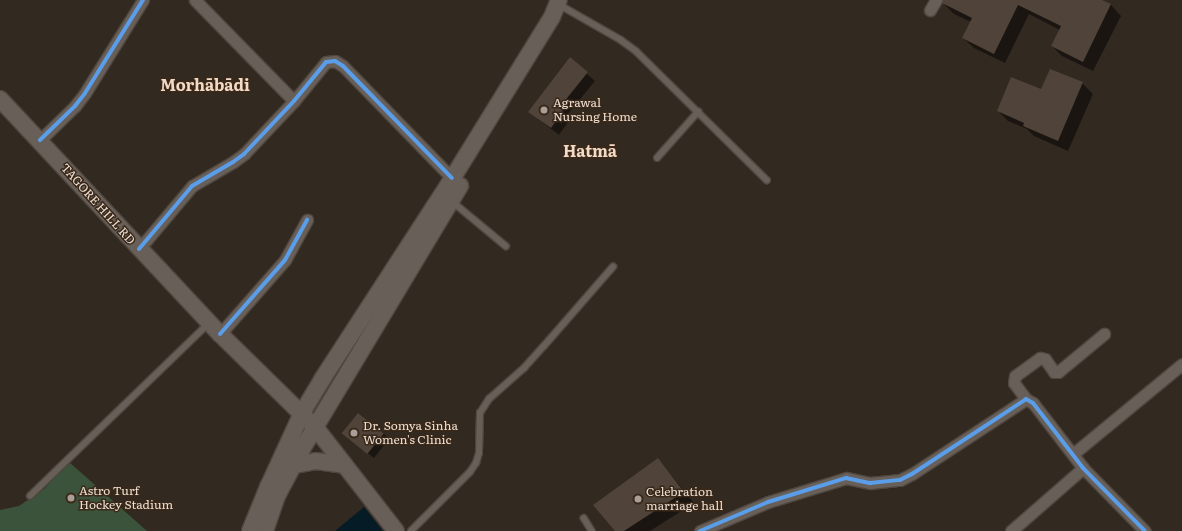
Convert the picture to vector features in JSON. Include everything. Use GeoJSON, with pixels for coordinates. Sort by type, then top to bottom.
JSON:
{"type":"FeatureCollection","features":[{"type":"Feature","properties":{"kind":"main road"},"geometry":{"type":"LineString","coordinates":[[250,531],[268,487],[302,413],[452,178],[552,17],[564,3]]}},
{"type":"Feature","properties":{"kind":"main road"},"geometry":{"type":"LineString","coordinates":[[265,531],[277,496],[315,427],[559,21],[564,3]]}},
{"type":"Feature","properties":{"kind":"main road","name":"TAGORE HILL RD"},"geometry":{"type":"LineString","coordinates":[[0,99],[40,140],[139,249],[215,328],[315,427],[396,531]]}},
{"type":"Feature","properties":{"kind":"main road"},"geometry":{"type":"LineString","coordinates":[[294,465],[316,461],[345,465]]}},
{"type":"Feature","properties":{"kind":"street"},"geometry":{"type":"LineString","coordinates":[[40,140],[75,106],[85,93],[143,0]]}},
{"type":"Feature","properties":{"kind":"street"},"geometry":{"type":"LineString","coordinates":[[195,0],[294,100]]}},
{"type":"Feature","properties":{"kind":"street"},"geometry":{"type":"LineString","coordinates":[[930,10],[936,0]]}},
{"type":"Feature","properties":{"kind":"street"},"geometry":{"type":"LineString","coordinates":[[139,249],[192,186],[244,154],[294,100],[318,69],[326,62],[335,61],[343,66],[452,178]]}},
{"type":"Feature","properties":{"kind":"street"},"geometry":{"type":"LineString","coordinates":[[215,328],[285,260],[307,220]]}},
{"type":"Feature","properties":{"kind":"street"},"geometry":{"type":"LineString","coordinates":[[1104,334],[1058,372],[1054,372],[1046,360],[1040,358],[1016,376],[1014,383],[1032,403],[1083,468],[1145,531]]}},
{"type":"Feature","properties":{"kind":"street"},"geometry":{"type":"LineString","coordinates":[[1073,454],[1182,364]]}},
{"type":"Feature","properties":{"kind":"street"},"geometry":{"type":"LineString","coordinates":[[700,531],[768,502],[846,478],[870,483],[900,480],[912,474],[1026,398]]}},
{"type":"Feature","properties":{"kind":"street"},"geometry":{"type":"LineString","coordinates":[[1011,531],[1083,468]]}},
{"type":"Feature","properties":{"kind":"lane"},"geometry":{"type":"LineString","coordinates":[[564,3],[636,51],[767,180]]}},
{"type":"Feature","properties":{"kind":"lane"},"geometry":{"type":"LineString","coordinates":[[657,158],[698,112]]}},
{"type":"Feature","properties":{"kind":"lane"},"geometry":{"type":"LineString","coordinates":[[451,201],[506,246]]}},
{"type":"Feature","properties":{"kind":"lane"},"geometry":{"type":"LineString","coordinates":[[411,531],[470,472],[476,463],[479,453],[480,413],[489,398],[539,352],[613,267]]}},
{"type":"Feature","properties":{"kind":"lane"},"geometry":{"type":"LineString","coordinates":[[30,496],[215,328]]}},
{"type":"Feature","properties":{"kind":"lane"},"geometry":{"type":"LineString","coordinates":[[584,518],[592,531]]}},
{"type":"Feature","properties":{"kind":"green space","name":"Astro Turf Hockey Stadium"},"geometry":{"type":"Polygon","coordinates":[[[69,462],[147,531],[0,531],[0,510],[19,506],[44,489],[69,462]]]}},
{"type":"Feature","properties":{"kind":"water"},"geometry":{"type":"Polygon","coordinates":[[[364,507],[383,531],[335,531],[364,507]]]}},
{"type":"Feature","properties":{"kind":"building"},"geometry":{"type":"Polygon","coordinates":[[[943,0],[1102,0],[1111,4],[1083,62],[1051,46],[1061,26],[1018,5],[994,54],[962,38],[972,18],[942,3],[943,0]]]}},
{"type":"Feature","properties":{"kind":"building"},"geometry":{"type":"Polygon","coordinates":[[[570,57],[588,72],[559,108],[563,111],[551,128],[528,112],[570,57]]]}},
{"type":"Feature","properties":{"kind":"building"},"geometry":{"type":"Polygon","coordinates":[[[1050,69],[1083,82],[1058,141],[1023,126],[1024,123],[997,111],[1011,77],[1041,89],[1050,69]]]}},
{"type":"Feature","properties":{"kind":"building"},"geometry":{"type":"Polygon","coordinates":[[[358,413],[384,434],[367,454],[342,433],[358,413]]]}},
{"type":"Feature","properties":{"kind":"building","name":"Celebration marriage hall"},"geometry":{"type":"Polygon","coordinates":[[[658,458],[684,492],[624,531],[615,531],[593,505],[658,458]]]}},
{"type":"Feature","properties":{"kind":"cycle path"},"geometry":{"type":"LineString","coordinates":[[40,140],[75,106],[85,93],[143,0]]}},
{"type":"Feature","properties":{"kind":"cycle path"},"geometry":{"type":"LineString","coordinates":[[139,249],[192,186],[244,154],[294,101],[326,62],[335,61],[343,66],[452,178]]}},
{"type":"Feature","properties":{"kind":"cycle path"},"geometry":{"type":"LineString","coordinates":[[220,334],[285,260],[307,220]]}},
{"type":"Feature","properties":{"kind":"cycle path"},"geometry":{"type":"LineString","coordinates":[[700,531],[768,502],[846,478],[870,483],[900,480],[912,474],[1026,399],[1033,403],[1083,468],[1145,531]]}},
{"type":"Feature","properties":{"kind":"place","name":"Agrawal Nursing Home"},"geometry":{"type":"Point","coordinates":[544,110]}},
{"type":"Feature","properties":{"kind":"place","name":"Dr. Somya Sinha Women's Clinic"},"geometry":{"type":"Point","coordinates":[354,433]}},
{"type":"Feature","properties":{"kind":"place","name":"Astro Turf Hockey Stadium"},"geometry":{"type":"Point","coordinates":[71,498]}},
{"type":"Feature","properties":{"kind":"place","name":"Celebration marriage hall"},"geometry":{"type":"Point","coordinates":[638,499]}},
{"type":"Feature","properties":{"kind":"district","name":"Morhābādi"},"geometry":{"type":"Point","coordinates":[205,84]}},
{"type":"Feature","properties":{"kind":"district","name":"Hatmā"},"geometry":{"type":"Point","coordinates":[590,150]}}]}
